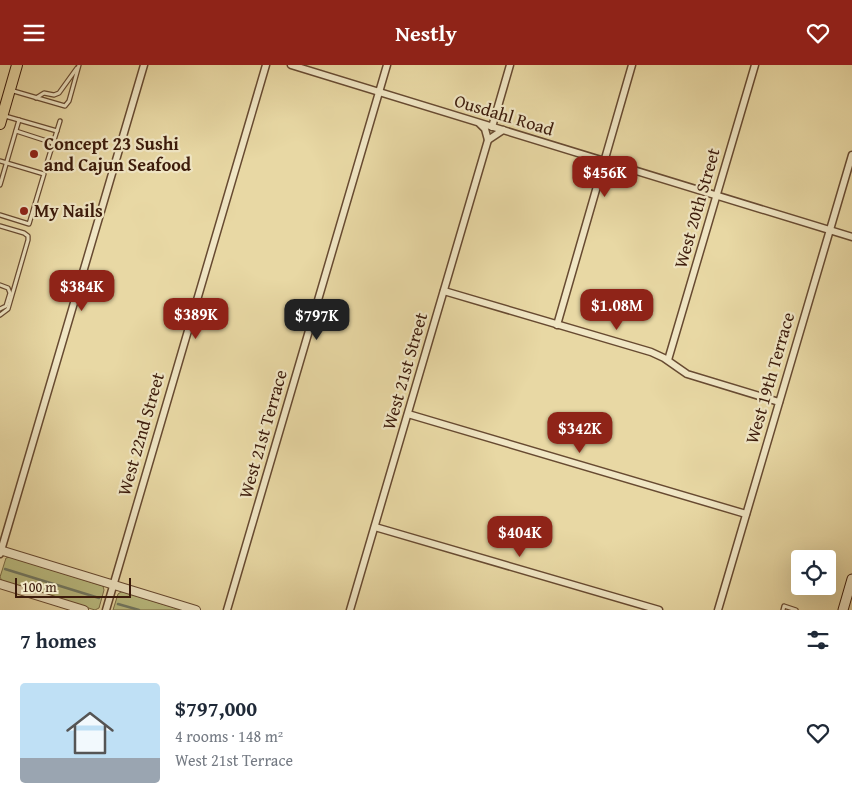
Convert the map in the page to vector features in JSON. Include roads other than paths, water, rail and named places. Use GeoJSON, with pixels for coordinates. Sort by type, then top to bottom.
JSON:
{"type":"FeatureCollection","features":[{"type":"Feature","properties":{"kind":"main road"},"geometry":{"type":"LineString","coordinates":[[1,119],[3,101],[10,90],[17,65]]}},
{"type":"Feature","properties":{"kind":"main road"},"geometry":{"type":"LineString","coordinates":[[843,610],[852,579]]}},
{"type":"Feature","properties":{"kind":"street"},"geometry":{"type":"LineString","coordinates":[[144,65],[0,552],[196,610]]}},
{"type":"Feature","properties":{"kind":"street","name":"West 22nd Street"},"geometry":{"type":"LineString","coordinates":[[106,610],[266,65]]}},
{"type":"Feature","properties":{"kind":"street","name":"Ousdahl Road"},"geometry":{"type":"LineString","coordinates":[[291,65],[852,237]]}},
{"type":"Feature","properties":{"kind":"street","name":"West 21st Terrace"},"geometry":{"type":"LineString","coordinates":[[227,610],[387,65]]}},
{"type":"Feature","properties":{"kind":"street"},"geometry":{"type":"LineString","coordinates":[[492,127],[510,65]]}},
{"type":"Feature","properties":{"kind":"street"},"geometry":{"type":"LineString","coordinates":[[557,325],[632,65]]}},
{"type":"Feature","properties":{"kind":"street","name":"West 20th Street"},"geometry":{"type":"LineString","coordinates":[[668,360],[755,65]]}},
{"type":"Feature","properties":{"kind":"street"},"geometry":{"type":"LineString","coordinates":[[479,123],[485,129],[488,140],[503,130]]}},
{"type":"Feature","properties":{"kind":"street","name":"West 21st Street"},"geometry":{"type":"LineString","coordinates":[[350,610],[488,140]]}},
{"type":"Feature","properties":{"kind":"street","name":"West 19th Terrace"},"geometry":{"type":"LineString","coordinates":[[718,610],[852,155]]}},
{"type":"Feature","properties":{"kind":"street"},"geometry":{"type":"LineString","coordinates":[[444,291],[651,352],[668,360],[687,374],[779,402]]}},
{"type":"Feature","properties":{"kind":"street"},"geometry":{"type":"LineString","coordinates":[[408,415],[746,514]]}},
{"type":"Feature","properties":{"kind":"street"},"geometry":{"type":"LineString","coordinates":[[374,527],[659,610]]}},
{"type":"Feature","properties":{"kind":"street"},"geometry":{"type":"LineString","coordinates":[[0,584],[84,610]]}},
{"type":"Feature","properties":{"kind":"lane"},"geometry":{"type":"LineString","coordinates":[[10,90],[61,106],[67,104],[79,65]]}},
{"type":"Feature","properties":{"kind":"lane"},"geometry":{"type":"LineString","coordinates":[[36,98],[44,93],[54,95],[59,93],[79,65]]}},
{"type":"Feature","properties":{"kind":"lane"},"geometry":{"type":"LineString","coordinates":[[1,119],[19,120],[56,131]]}},
{"type":"Feature","properties":{"kind":"lane"},"geometry":{"type":"LineString","coordinates":[[0,185],[19,120]]}},
{"type":"Feature","properties":{"kind":"lane"},"geometry":{"type":"LineString","coordinates":[[46,166],[60,121]]}},
{"type":"Feature","properties":{"kind":"lane"},"geometry":{"type":"LineString","coordinates":[[16,131],[53,143]]}},
{"type":"Feature","properties":{"kind":"lane"},"geometry":{"type":"LineString","coordinates":[[0,161],[44,175],[30,224],[0,215]]}},
{"type":"Feature","properties":{"kind":"lane"},"geometry":{"type":"LineString","coordinates":[[0,226],[24,233],[28,236],[28,240],[8,309],[0,315]]}},
{"type":"Feature","properties":{"kind":"lane"},"geometry":{"type":"LineString","coordinates":[[0,285],[10,290],[6,306],[0,309]]}},
{"type":"Feature","properties":{"kind":"lane"},"geometry":{"type":"LineString","coordinates":[[782,610],[784,606],[796,610]]}},
{"type":"Feature","properties":{"kind":"waterway"},"geometry":{"type":"LineString","coordinates":[[5,569],[99,598]]}},
{"type":"Feature","properties":{"kind":"waterway"},"geometry":{"type":"LineString","coordinates":[[118,604],[139,610]]}},
{"type":"Feature","properties":{"kind":"place","name":"Concept 23 Sushi and Cajun Seafood"},"geometry":{"type":"Point","coordinates":[34,154]}},
{"type":"Feature","properties":{"kind":"place","name":"My Nails"},"geometry":{"type":"Point","coordinates":[24,211]}}]}
